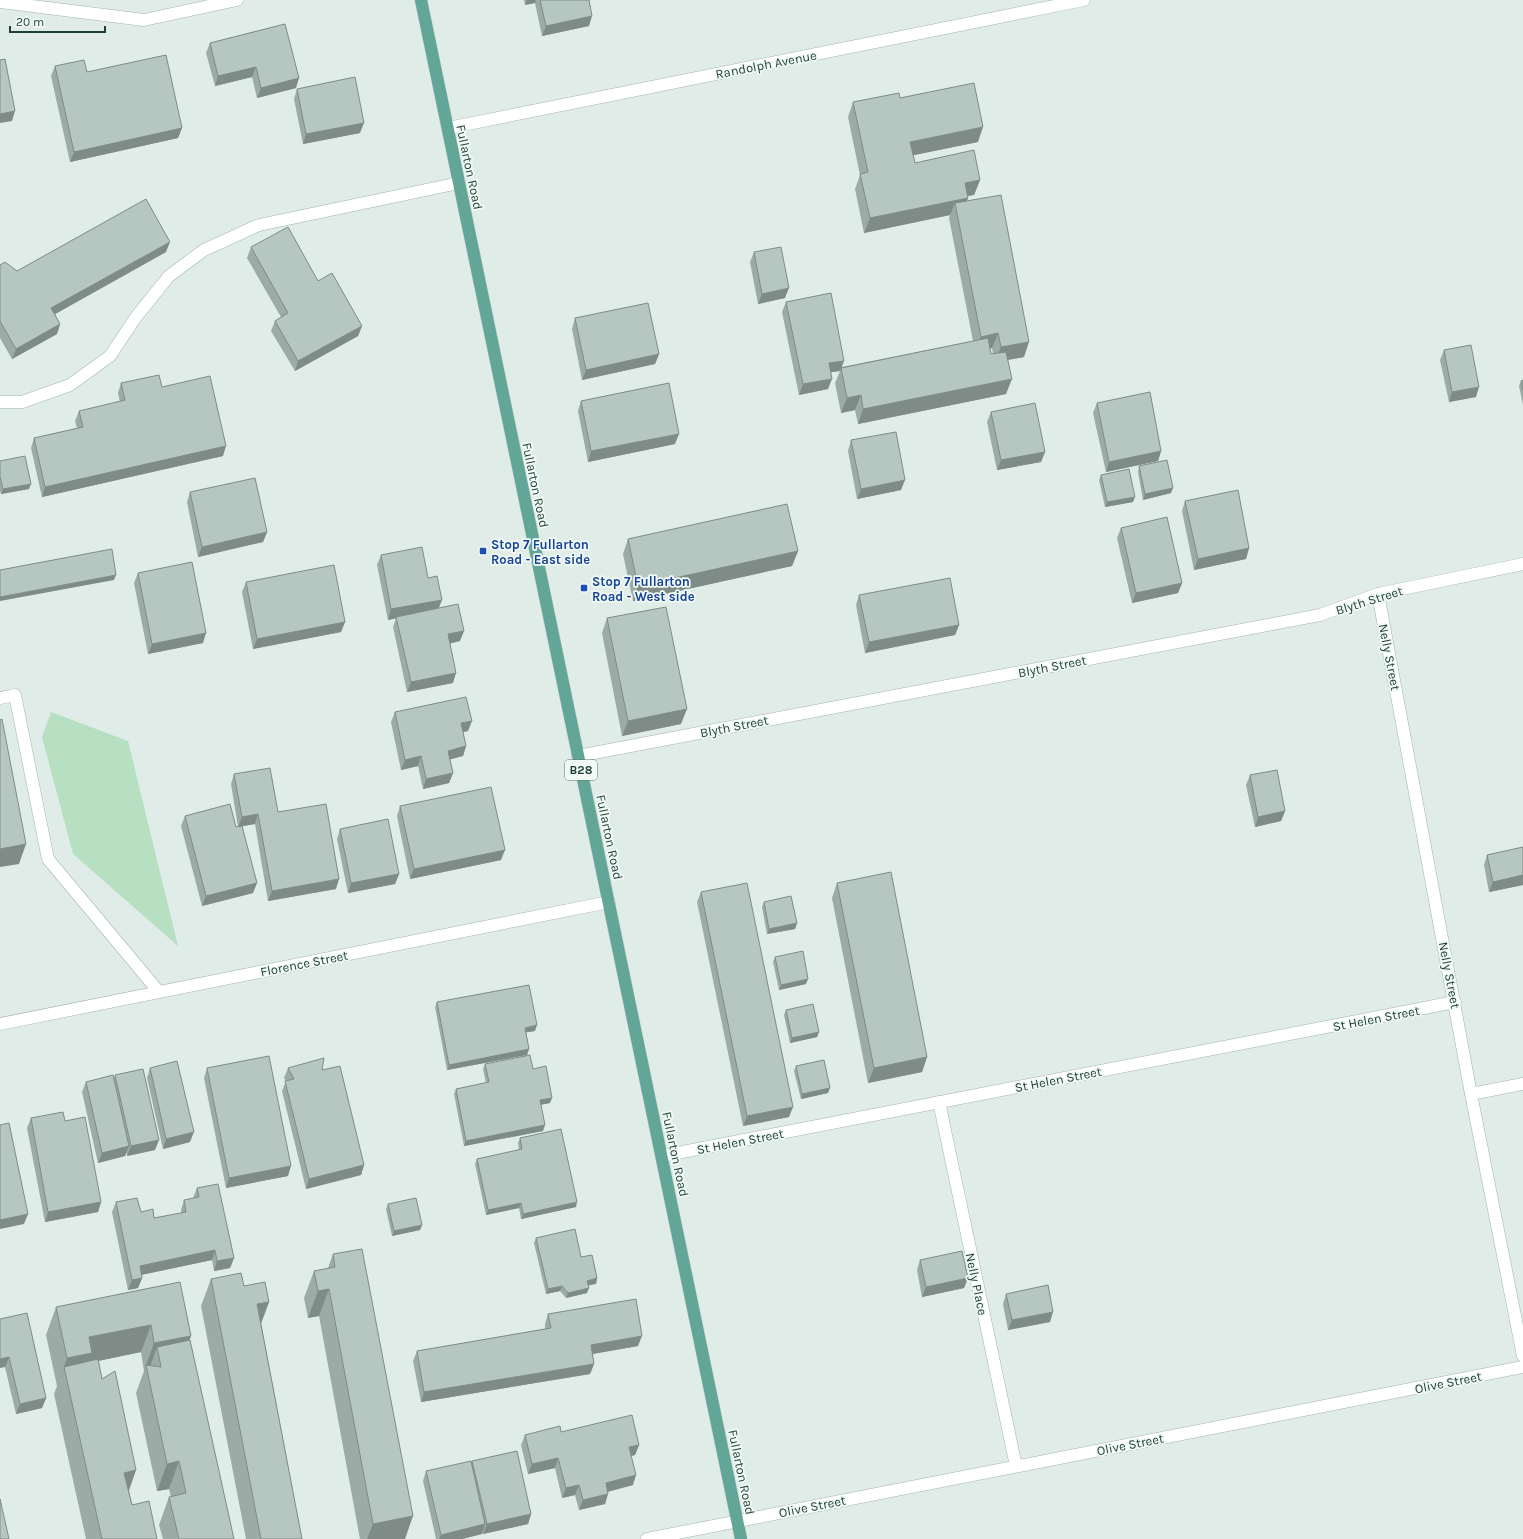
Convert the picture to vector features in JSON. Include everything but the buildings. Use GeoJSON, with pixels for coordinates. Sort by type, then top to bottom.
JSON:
{"type":"FeatureCollection","features":[{"type":"Feature","properties":{"kind":"main road","name":"Fullarton Road"},"geometry":{"type":"LineString","coordinates":[[421,0],[741,1539]]}},
{"type":"Feature","properties":{"kind":"street"},"geometry":{"type":"LineString","coordinates":[[0,2],[144,20],[237,0]]}},
{"type":"Feature","properties":{"kind":"street","name":"Randolph Avenue"},"geometry":{"type":"LineString","coordinates":[[448,128],[1084,0]]}},
{"type":"Feature","properties":{"kind":"street"},"geometry":{"type":"LineString","coordinates":[[0,402],[22,402],[70,385],[110,356],[136,317],[170,276],[204,250],[259,225],[459,183]]}},
{"type":"Feature","properties":{"kind":"street","name":"Blyth Street"},"geometry":{"type":"LineString","coordinates":[[578,756],[1320,615],[1378,594],[1523,564]]}},
{"type":"Feature","properties":{"kind":"street","name":"Nelly Street"},"geometry":{"type":"LineString","coordinates":[[1378,594],[1471,1094],[1523,1356]]}},
{"type":"Feature","properties":{"kind":"street"},"geometry":{"type":"LineString","coordinates":[[0,698],[15,695],[48,859],[159,992]]}},
{"type":"Feature","properties":{"kind":"street","name":"Florence Street"},"geometry":{"type":"LineString","coordinates":[[0,1024],[609,902]]}},
{"type":"Feature","properties":{"kind":"street","name":"St Helen Street"},"geometry":{"type":"LineString","coordinates":[[662,1156],[1455,1002]]}},
{"type":"Feature","properties":{"kind":"street"},"geometry":{"type":"LineString","coordinates":[[1471,1094],[1523,1084]]}},
{"type":"Feature","properties":{"kind":"street","name":"Nelly Place"},"geometry":{"type":"LineString","coordinates":[[939,1102],[1016,1466]]}},
{"type":"Feature","properties":{"kind":"street","name":"Olive Street"},"geometry":{"type":"LineString","coordinates":[[647,1539],[1523,1367]]}},
{"type":"Feature","properties":{"kind":"green space"},"geometry":{"type":"Polygon","coordinates":[[[51,712],[128,741],[178,946],[73,854],[42,737],[51,712]]]}},
{"type":"Feature","properties":{"kind":"place","name":"Stop 7 Fullarton Road - East side"},"geometry":{"type":"Point","coordinates":[483,551]}},
{"type":"Feature","properties":{"kind":"place","name":"Stop 7 Fullarton Road - West side"},"geometry":{"type":"Point","coordinates":[584,588]}}]}
